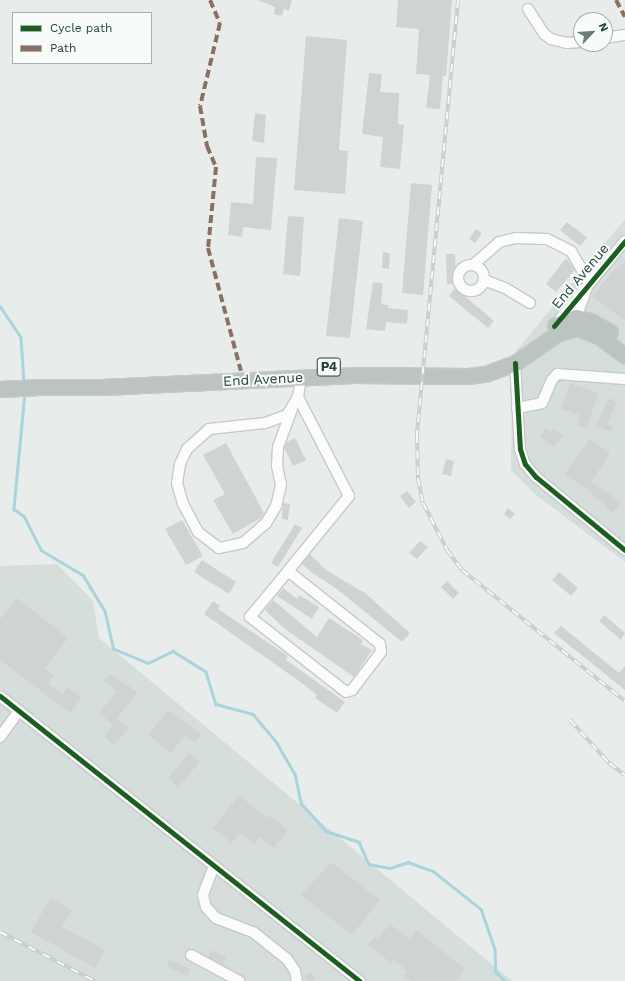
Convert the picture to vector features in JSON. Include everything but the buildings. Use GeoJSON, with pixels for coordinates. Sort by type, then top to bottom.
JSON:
{"type":"FeatureCollection","features":[{"type":"Feature","properties":{"kind":"highway","name":"End Avenue"},"geometry":{"type":"LineString","coordinates":[[69,386],[88,382],[312,367],[471,369],[503,361],[524,349],[554,326],[577,323]]}},
{"type":"Feature","properties":{"kind":"highway","name":"End Avenue"},"geometry":{"type":"LineString","coordinates":[[5,389],[69,386],[102,387],[381,374],[468,376],[485,374],[515,363],[558,333],[577,323]]}},
{"type":"Feature","properties":{"kind":"highway"},"geometry":{"type":"LineString","coordinates":[[577,323],[604,328],[625,343]]}},
{"type":"Feature","properties":{"kind":"highway"},"geometry":{"type":"LineString","coordinates":[[577,323],[600,337],[625,356]]}},
{"type":"Feature","properties":{"kind":"street"},"geometry":{"type":"LineString","coordinates":[[528,9],[544,34],[551,39],[573,42]]}},
{"type":"Feature","properties":{"kind":"street"},"geometry":{"type":"LineString","coordinates":[[613,37],[625,35]]}},
{"type":"Feature","properties":{"kind":"street"},"geometry":{"type":"LineString","coordinates":[[484,280],[479,288],[471,291],[460,285],[458,272],[464,266],[473,264],[500,242],[517,238],[547,239],[571,251],[589,282]]}},
{"type":"Feature","properties":{"kind":"street","name":"End Avenue"},"geometry":{"type":"LineString","coordinates":[[554,326],[589,282],[625,241]]}},
{"type":"Feature","properties":{"kind":"street"},"geometry":{"type":"LineString","coordinates":[[473,264],[480,269],[484,280],[505,288],[530,303]]}},
{"type":"Feature","properties":{"kind":"street","name":"End Avenue"},"geometry":{"type":"LineString","coordinates":[[577,323],[589,282]]}},
{"type":"Feature","properties":{"kind":"street"},"geometry":{"type":"LineString","coordinates":[[515,363],[516,408],[520,449],[525,464],[536,477],[625,550]]}},
{"type":"Feature","properties":{"kind":"street"},"geometry":{"type":"LineString","coordinates":[[516,408],[542,403],[552,380],[557,374],[625,379]]}},
{"type":"Feature","properties":{"kind":"street"},"geometry":{"type":"LineString","coordinates":[[292,409],[287,415],[265,423],[209,430],[187,449],[180,464],[177,483],[183,504],[198,532],[219,548],[243,543],[266,523],[276,506],[281,485],[277,466],[278,447],[298,397],[301,377]]}},
{"type":"Feature","properties":{"kind":"street"},"geometry":{"type":"LineString","coordinates":[[288,571],[380,644],[381,652],[352,690],[346,692],[250,617],[349,496],[298,397]]}},
{"type":"Feature","properties":{"kind":"street"},"geometry":{"type":"LineString","coordinates":[[0,696],[360,981]]}},
{"type":"Feature","properties":{"kind":"street"},"geometry":{"type":"LineString","coordinates":[[0,737],[19,711]]}},
{"type":"Feature","properties":{"kind":"street"},"geometry":{"type":"LineString","coordinates":[[214,866],[203,895],[206,907],[216,918],[253,932],[287,959],[295,971],[297,981]]}},
{"type":"Feature","properties":{"kind":"street"},"geometry":{"type":"LineString","coordinates":[[191,955],[239,981]]}},
{"type":"Feature","properties":{"kind":"shaded area"},"geometry":{"type":"Polygon","coordinates":[[[625,219],[625,562],[537,496],[511,470],[512,356],[625,219]]]}},
{"type":"Feature","properties":{"kind":"shaded area"},"geometry":{"type":"Polygon","coordinates":[[[57,564],[93,601],[99,638],[512,981],[0,981],[0,566],[57,564]]]}},
{"type":"Feature","properties":{"kind":"waterway"},"geometry":{"type":"LineString","coordinates":[[0,306],[21,337],[24,383]]}},
{"type":"Feature","properties":{"kind":"waterway"},"geometry":{"type":"LineString","coordinates":[[25,392],[14,509],[24,516],[41,550],[83,575],[105,611],[114,649],[148,663],[173,651],[206,672],[216,704],[253,714],[277,743],[295,774],[301,803],[326,831],[359,842],[369,864],[390,868],[408,862],[433,871],[481,909],[495,949],[496,972],[505,981]]}},
{"type":"Feature","properties":{"kind":"railway"},"geometry":{"type":"LineString","coordinates":[[458,0],[417,435],[418,478],[423,503],[447,550],[462,570],[625,701]]}},
{"type":"Feature","properties":{"kind":"railway"},"geometry":{"type":"LineString","coordinates":[[570,720],[609,763],[625,775]]}},
{"type":"Feature","properties":{"kind":"railway"},"geometry":{"type":"LineString","coordinates":[[0,932],[95,981]]}},
{"type":"Feature","properties":{"kind":"marked path"},"geometry":{"type":"LineString","coordinates":[[210,0],[220,23],[200,106],[207,146],[216,167],[208,248],[241,371]]}},
{"type":"Feature","properties":{"kind":"marked path"},"geometry":{"type":"LineString","coordinates":[[616,0],[625,17]]}},
{"type":"Feature","properties":{"kind":"cycle path"},"geometry":{"type":"LineString","coordinates":[[554,326],[625,241]]}},
{"type":"Feature","properties":{"kind":"cycle path"},"geometry":{"type":"LineString","coordinates":[[515,363],[520,449],[525,464],[536,477],[625,550]]}},
{"type":"Feature","properties":{"kind":"cycle path"},"geometry":{"type":"LineString","coordinates":[[0,696],[360,981]]}}]}
